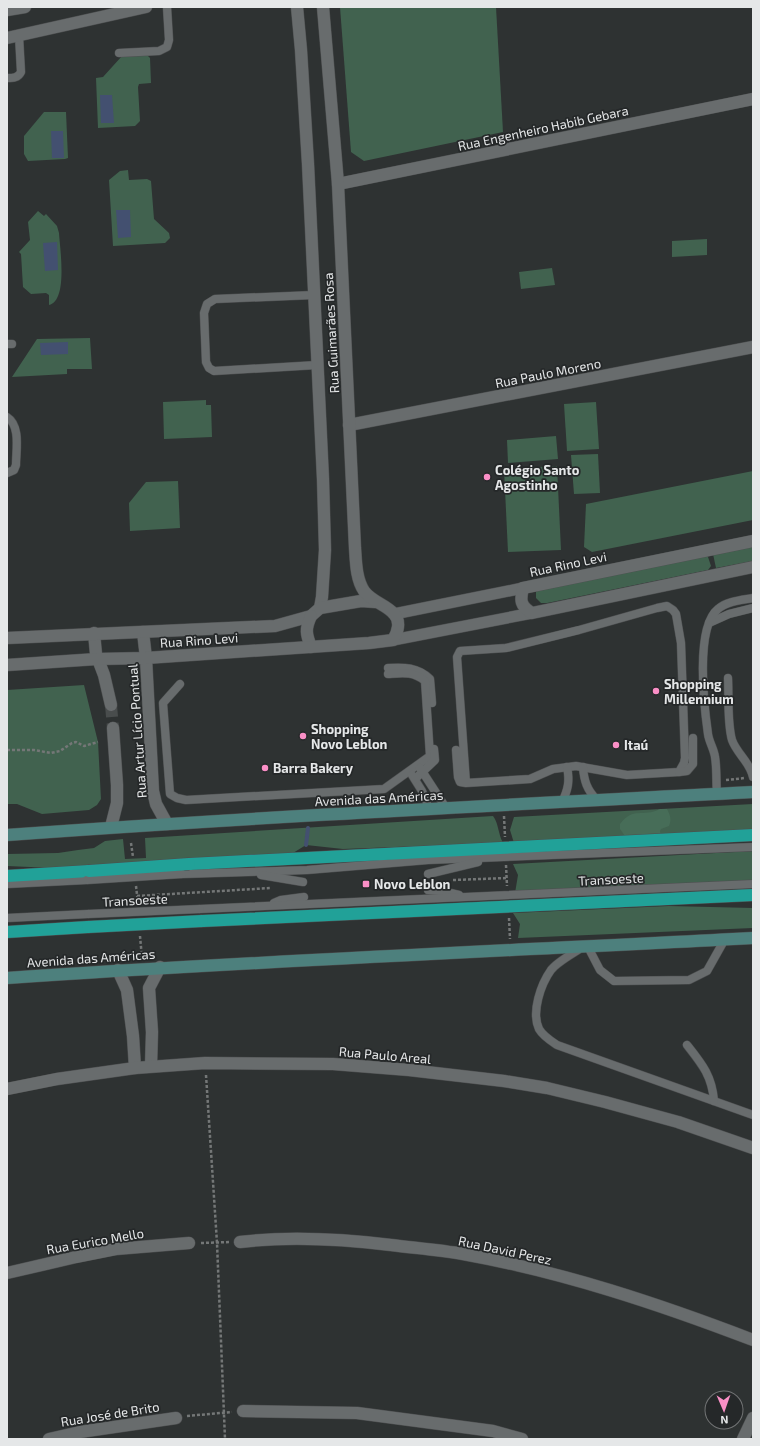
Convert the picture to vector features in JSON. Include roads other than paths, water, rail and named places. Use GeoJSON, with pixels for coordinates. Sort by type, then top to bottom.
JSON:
{"type":"FeatureCollection","features":[{"type":"Feature","properties":{"kind":"highway"},"geometry":{"type":"LineString","coordinates":[[7,876],[88,875],[753,835]]}},
{"type":"Feature","properties":{"kind":"highway"},"geometry":{"type":"LineString","coordinates":[[7,932],[88,927],[201,915],[753,895]]}},
{"type":"Feature","properties":{"kind":"main road","name":"Avenida das Américas"},"geometry":{"type":"LineString","coordinates":[[7,835],[167,824],[753,792]]}},
{"type":"Feature","properties":{"kind":"main road","name":"Avenida das Américas"},"geometry":{"type":"LineString","coordinates":[[7,978],[160,967],[753,938]]}},
{"type":"Feature","properties":{"kind":"street"},"geometry":{"type":"LineString","coordinates":[[7,10],[24,7]]}},
{"type":"Feature","properties":{"kind":"street"},"geometry":{"type":"LineString","coordinates":[[13,37],[146,7]]}},
{"type":"Feature","properties":{"kind":"street","name":"Rua Guimarães Rosa"},"geometry":{"type":"LineString","coordinates":[[297,7],[308,156],[325,550],[322,597],[306,626],[310,647]]}},
{"type":"Feature","properties":{"kind":"street","name":"Rua Guimarães Rosa"},"geometry":{"type":"LineString","coordinates":[[323,7],[338,184],[355,548],[358,575],[364,590],[376,602],[394,614]]}},
{"type":"Feature","properties":{"kind":"street","name":"Rua Engenheiro Habib Gebara"},"geometry":{"type":"LineString","coordinates":[[338,184],[753,99]]}},
{"type":"Feature","properties":{"kind":"street","name":"Rua Paulo Moreno"},"geometry":{"type":"LineString","coordinates":[[349,425],[753,347]]}},
{"type":"Feature","properties":{"kind":"street","name":"Rua Rino Levi"},"geometry":{"type":"LineString","coordinates":[[532,613],[525,609],[522,603],[522,588],[753,541]]}},
{"type":"Feature","properties":{"kind":"street"},"geometry":{"type":"LineString","coordinates":[[394,640],[753,567]]}},
{"type":"Feature","properties":{"kind":"street"},"geometry":{"type":"LineString","coordinates":[[394,640],[398,633],[398,625],[394,614],[522,588]]}},
{"type":"Feature","properties":{"kind":"street","name":"Rua Rino Levi"},"geometry":{"type":"LineString","coordinates":[[7,638],[275,626],[315,612],[361,601],[376,602]]}},
{"type":"Feature","properties":{"kind":"street","name":"Rua Artur Lício Pontual"},"geometry":{"type":"LineString","coordinates":[[143,632],[146,658],[153,791],[156,804],[167,824]]}},
{"type":"Feature","properties":{"kind":"street","name":"Rua Artur Lício Pontual"},"geometry":{"type":"LineString","coordinates":[[94,633],[94,645],[97,659],[104,674],[111,705]]}},
{"type":"Feature","properties":{"kind":"street","name":"Rua Rino Levi"},"geometry":{"type":"LineString","coordinates":[[7,665],[97,659],[146,658],[394,640]]}},
{"type":"Feature","properties":{"kind":"street","name":"Rua Artur Lício Pontual"},"geometry":{"type":"LineString","coordinates":[[111,828],[117,803],[113,728]]}},
{"type":"Feature","properties":{"kind":"street"},"geometry":{"type":"LineString","coordinates":[[151,1066],[152,1032],[149,988],[160,967]]}},
{"type":"Feature","properties":{"kind":"street"},"geometry":{"type":"LineString","coordinates":[[118,970],[127,990],[133,1036],[135,1068]]}},
{"type":"Feature","properties":{"kind":"street","name":"Rua Paulo Areal"},"geometry":{"type":"LineString","coordinates":[[7,1089],[57,1079],[135,1068],[205,1063],[333,1064],[409,1070],[504,1081],[547,1088],[678,1122],[753,1148]]}},
{"type":"Feature","properties":{"kind":"street","name":"Rua David Perez"},"geometry":{"type":"LineString","coordinates":[[240,1242],[264,1239],[363,1242],[463,1254],[573,1280],[630,1296],[685,1314],[753,1340]]}},
{"type":"Feature","properties":{"kind":"street","name":"Rua Eurico Mello"},"geometry":{"type":"LineString","coordinates":[[7,1273],[116,1249],[188,1243]]}},
{"type":"Feature","properties":{"kind":"street"},"geometry":{"type":"LineString","coordinates":[[243,1411],[357,1412],[493,1430],[522,1439]]}},
{"type":"Feature","properties":{"kind":"street","name":"Rua José de Brito"},"geometry":{"type":"LineString","coordinates":[[48,1439],[80,1432],[176,1418]]}},
{"type":"Feature","properties":{"kind":"street"},"geometry":{"type":"LineString","coordinates":[[743,1439],[753,1418]]}},
{"type":"Feature","properties":{"kind":"lane"},"geometry":{"type":"LineString","coordinates":[[119,53],[159,52],[167,47],[169,40],[167,7]]}},
{"type":"Feature","properties":{"kind":"lane"},"geometry":{"type":"LineString","coordinates":[[7,78],[15,78],[19,76],[21,72],[13,37]]}},
{"type":"Feature","properties":{"kind":"lane"},"geometry":{"type":"LineString","coordinates":[[314,294],[215,299],[207,304],[204,313],[206,362],[209,368],[214,371],[317,365]]}},
{"type":"Feature","properties":{"kind":"lane"},"geometry":{"type":"LineString","coordinates":[[7,417],[16,427],[16,465],[14,470],[7,473]]}},
{"type":"Feature","properties":{"kind":"lane"},"geometry":{"type":"LineString","coordinates":[[717,794],[714,754],[708,734],[702,656],[704,637],[709,623],[718,609],[733,602],[753,598]]}},
{"type":"Feature","properties":{"kind":"lane"},"geometry":{"type":"LineString","coordinates":[[466,783],[457,657],[460,651],[506,648],[667,606],[676,614],[681,643],[685,758],[684,764],[679,772]]}},
{"type":"Feature","properties":{"kind":"lane"},"geometry":{"type":"LineString","coordinates":[[709,623],[729,614],[753,608]]}},
{"type":"Feature","properties":{"kind":"lane"},"geometry":{"type":"LineString","coordinates":[[180,684],[163,703],[170,794],[177,798],[186,800],[384,788],[430,756],[425,681],[418,675],[388,671],[403,667],[421,671],[430,679],[435,760],[415,779]]}},
{"type":"Feature","properties":{"kind":"lane"},"geometry":{"type":"LineString","coordinates":[[728,678],[732,741],[750,766],[749,778]]}},
{"type":"Feature","properties":{"kind":"lane"},"geometry":{"type":"LineString","coordinates":[[456,750],[459,780],[460,782],[466,783],[530,779],[553,769],[567,767],[583,767],[608,773],[627,775],[687,771],[693,764],[693,738]]}},
{"type":"Feature","properties":{"kind":"lane"},"geometry":{"type":"LineString","coordinates":[[418,765],[446,808]]}},
{"type":"Feature","properties":{"kind":"lane"},"geometry":{"type":"LineString","coordinates":[[562,802],[569,786],[567,767]]}},
{"type":"Feature","properties":{"kind":"lane"},"geometry":{"type":"LineString","coordinates":[[583,767],[586,787],[597,800]]}},
{"type":"Feature","properties":{"kind":"lane"},"geometry":{"type":"LineString","coordinates":[[409,771],[422,791],[429,809]]}},
{"type":"Feature","properties":{"kind":"lane","name":"Transoeste"},"geometry":{"type":"LineString","coordinates":[[186,869],[251,872],[307,870],[428,860],[753,847]]}},
{"type":"Feature","properties":{"kind":"lane","name":"Transoeste"},"geometry":{"type":"LineString","coordinates":[[428,874],[493,858]]}},
{"type":"Feature","properties":{"kind":"lane","name":"Transoeste"},"geometry":{"type":"LineString","coordinates":[[251,872],[303,882]]}},
{"type":"Feature","properties":{"kind":"lane"},"geometry":{"type":"LineString","coordinates":[[7,884],[88,875]]}},
{"type":"Feature","properties":{"kind":"lane","name":"Transoeste"},"geometry":{"type":"LineString","coordinates":[[7,918],[88,914],[201,915],[263,906],[753,884]]}},
{"type":"Feature","properties":{"kind":"lane","name":"Transoeste"},"geometry":{"type":"LineString","coordinates":[[428,890],[442,891],[469,897]]}},
{"type":"Feature","properties":{"kind":"lane","name":"Transoeste"},"geometry":{"type":"LineString","coordinates":[[263,906],[281,900],[304,897]]}},
{"type":"Feature","properties":{"kind":"lane"},"geometry":{"type":"LineString","coordinates":[[725,939],[707,971],[689,980],[615,982],[600,970],[584,947],[552,969],[538,996],[537,1016],[539,1028],[547,1038],[557,1045],[753,1115]]}},
{"type":"Feature","properties":{"kind":"lane"},"geometry":{"type":"LineString","coordinates":[[687,1045],[700,1062],[708,1076],[713,1088],[714,1101]]}},
{"type":"Feature","properties":{"kind":"water"},"geometry":{"type":"Polygon","coordinates":[[[100,95],[112,95],[114,123],[101,123],[100,95]]]}},
{"type":"Feature","properties":{"kind":"water"},"geometry":{"type":"Polygon","coordinates":[[[51,131],[63,131],[64,158],[52,158],[51,131]]]}},
{"type":"Feature","properties":{"kind":"water"},"geometry":{"type":"Polygon","coordinates":[[[116,210],[130,210],[131,237],[118,238],[116,210]]]}},
{"type":"Feature","properties":{"kind":"water"},"geometry":{"type":"Polygon","coordinates":[[[57,242],[58,270],[45,271],[43,243],[57,242]]]}},
{"type":"Feature","properties":{"kind":"water"},"geometry":{"type":"Polygon","coordinates":[[[68,342],[68,354],[41,355],[40,343],[68,342]]]}},
{"type":"Feature","properties":{"kind":"waterway"},"geometry":{"type":"LineString","coordinates":[[306,845],[308,828]]}},
{"type":"Feature","properties":{"kind":"tunnel"},"geometry":{"type":"LineString","coordinates":[[111,705],[113,728]]}},
{"type":"Feature","properties":{"kind":"place","name":"Colégio Santo Agostinho"},"geometry":{"type":"Point","coordinates":[487,477]}},
{"type":"Feature","properties":{"kind":"place","name":"Shopping Millennium"},"geometry":{"type":"Point","coordinates":[656,691]}},
{"type":"Feature","properties":{"kind":"place","name":"Shopping Novo Leblon"},"geometry":{"type":"Point","coordinates":[303,736]}},
{"type":"Feature","properties":{"kind":"place","name":"Itaú"},"geometry":{"type":"Point","coordinates":[616,745]}},
{"type":"Feature","properties":{"kind":"place","name":"Barra Bakery"},"geometry":{"type":"Point","coordinates":[265,768]}},
{"type":"Feature","properties":{"kind":"place","name":"Novo Leblon"},"geometry":{"type":"Point","coordinates":[366,884]}}]}
